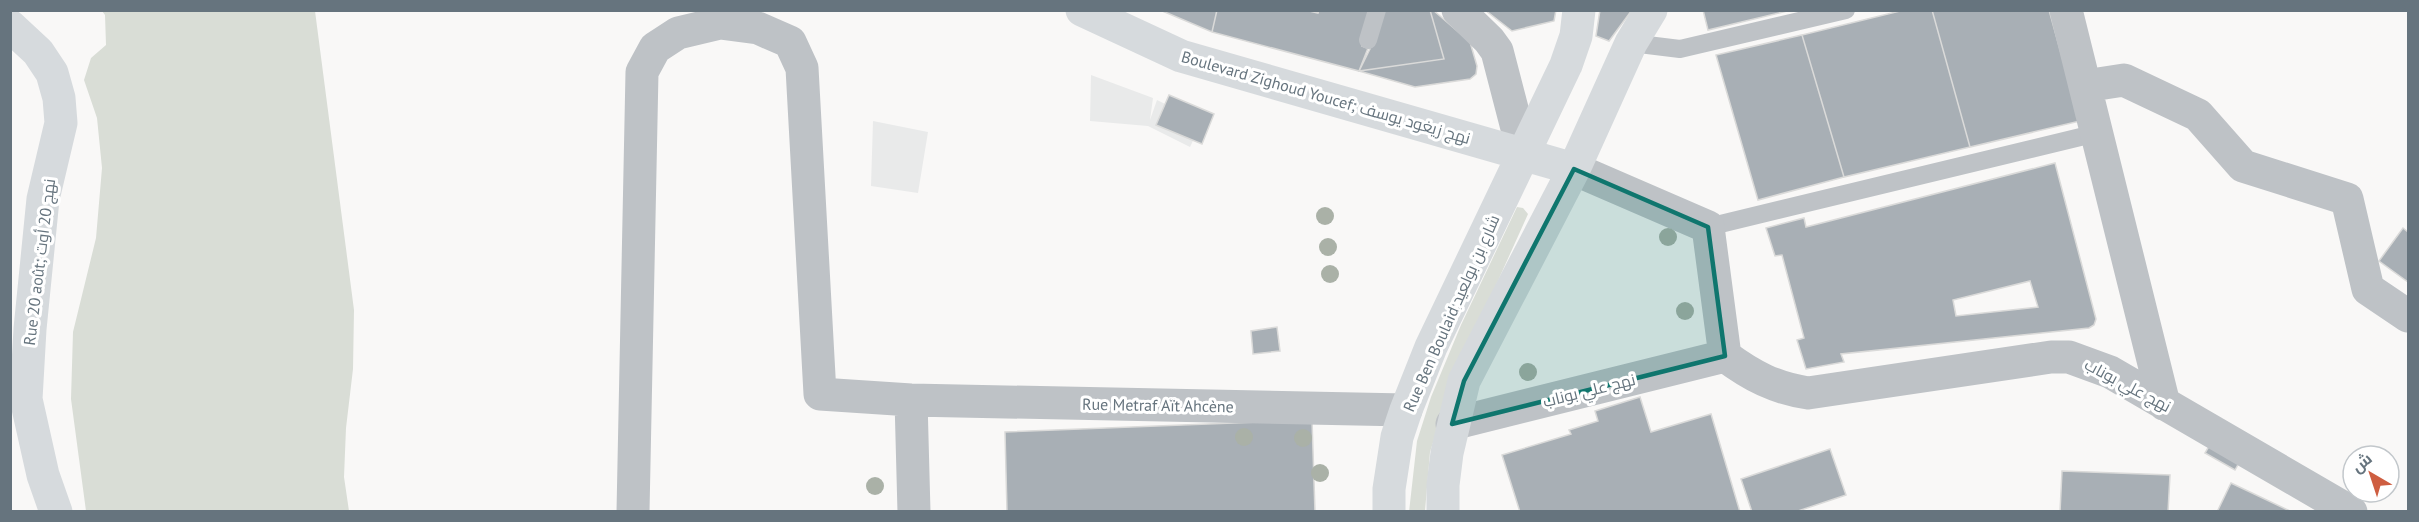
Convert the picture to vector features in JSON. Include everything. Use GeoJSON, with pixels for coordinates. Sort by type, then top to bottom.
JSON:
{"type":"FeatureCollection","features":[{"type":"Feature","properties":{"kind":"street","name":"Boulevard Zighoud Youcef; نهج زيغود يوسف"},"geometry":{"type":"LineString","coordinates":[[1082,10],[1192,59],[1574,169]]}},
{"type":"Feature","properties":{"kind":"street"},"geometry":{"type":"LineString","coordinates":[[1458,10],[1497,51],[1524,155]]}},
{"type":"Feature","properties":{"kind":"street","name":"Rue Ben Boulaid;شارع بن بولعيد"},"geometry":{"type":"LineString","coordinates":[[1389,512],[1389,489],[1397,437],[1406,410],[1431,347],[1566,65],[1576,36],[1579,10]]}},
{"type":"Feature","properties":{"kind":"street"},"geometry":{"type":"LineString","coordinates":[[1443,512],[1443,485],[1452,423],[1464,381],[1574,169],[1631,43],[1651,10]]}},
{"type":"Feature","properties":{"kind":"street"},"geometry":{"type":"LineString","coordinates":[[2066,10],[2164,404]]}},
{"type":"Feature","properties":{"kind":"street","name":"Rue Metraf Aït Ahcène"},"geometry":{"type":"LineString","coordinates":[[633,512],[642,72],[655,48],[678,33],[720,23],[758,28],[790,42],[802,68],[820,394],[911,400],[1406,410]]}},
{"type":"Feature","properties":{"kind":"street","name":"Rue 20 août; نهج 20 أوت"},"geometry":{"type":"LineString","coordinates":[[10,26],[38,52],[52,73],[59,98],[61,123],[43,199],[26,399],[43,475],[56,512]]}},
{"type":"Feature","properties":{"kind":"street"},"geometry":{"type":"LineString","coordinates":[[2085,86],[2124,80],[2198,115],[2244,166],[2347,199],[2368,289],[2409,316]]}},
{"type":"Feature","properties":{"kind":"street"},"geometry":{"type":"LineString","coordinates":[[1574,169],[1708,226],[1725,356]]}},
{"type":"Feature","properties":{"kind":"street","name":"نهج علي بوناب"},"geometry":{"type":"LineString","coordinates":[[1452,423],[1725,356],[1762,381],[1783,389],[1809,393],[2051,357],[2069,357],[2110,372],[2351,512]]}},
{"type":"Feature","properties":{"kind":"street"},"geometry":{"type":"LineString","coordinates":[[911,400],[914,512]]}},
{"type":"Feature","properties":{"kind":"lane"},"geometry":{"type":"LineString","coordinates":[[1368,40],[1377,10]]}},
{"type":"Feature","properties":{"kind":"lane"},"geometry":{"type":"LineString","coordinates":[[1631,43],[1680,49],[1846,10]]}},
{"type":"Feature","properties":{"kind":"lane"},"geometry":{"type":"LineString","coordinates":[[1708,226],[2097,133]]}},
{"type":"Feature","properties":{"kind":"highlighted area"},"geometry":{"type":"Polygon","coordinates":[[[1574,169],[1708,227],[1725,356],[1452,424],[1464,381],[1574,169]]]}},
{"type":"Feature","properties":{"kind":"shaded area"},"geometry":{"type":"Polygon","coordinates":[[[102,11],[315,11],[354,310],[353,369],[346,428],[344,477],[349,511],[86,511],[71,399],[73,332],[96,238],[102,168],[97,118],[84,80],[91,58],[106,45],[105,15],[102,11]]]}},
{"type":"Feature","properties":{"kind":"shaded area"},"geometry":{"type":"Polygon","coordinates":[[[1091,75],[1153,98],[1150,120],[1157,100],[1202,122],[1190,147],[1148,126],[1090,121],[1091,75]]]}},
{"type":"Feature","properties":{"kind":"shaded area"},"geometry":{"type":"Polygon","coordinates":[[[873,121],[928,132],[918,193],[871,186],[873,121]]]}},
{"type":"Feature","properties":{"kind":"shaded area"},"geometry":{"type":"Polygon","coordinates":[[[1517,207],[1523,208],[1528,214],[1474,334],[1442,414],[1430,452],[1425,511],[1409,512],[1417,441],[1431,397],[1461,325],[1517,207]]]}},
{"type":"Feature","properties":{"kind":"building"},"geometry":{"type":"Polygon","coordinates":[[[1160,10],[1217,10],[1212,32],[1160,10]]]}},
{"type":"Feature","properties":{"kind":"building"},"geometry":{"type":"Polygon","coordinates":[[[1217,10],[1305,10],[1318,13],[1319,10],[1372,10],[1362,46],[1370,49],[1359,71],[1212,32],[1217,10]]]}},
{"type":"Feature","properties":{"kind":"building"},"geometry":{"type":"Polygon","coordinates":[[[1383,10],[1430,10],[1444,59],[1359,71],[1383,10]]]}},
{"type":"Feature","properties":{"kind":"building"},"geometry":{"type":"Polygon","coordinates":[[[1430,10],[1433,10],[1470,42],[1477,66],[1476,74],[1470,79],[1415,87],[1359,71],[1444,59],[1430,10]]]}},
{"type":"Feature","properties":{"kind":"building"},"geometry":{"type":"Polygon","coordinates":[[[1485,10],[1556,10],[1554,21],[1512,31],[1485,10]]]}},
{"type":"Feature","properties":{"kind":"building"},"geometry":{"type":"Polygon","coordinates":[[[1600,10],[1632,10],[1609,41],[1596,36],[1600,10]]]}},
{"type":"Feature","properties":{"kind":"building"},"geometry":{"type":"Polygon","coordinates":[[[1703,10],[1791,10],[1708,30],[1703,10]]]}},
{"type":"Feature","properties":{"kind":"building"},"geometry":{"type":"Polygon","coordinates":[[[1904,10],[1932,10],[1970,147],[1844,177],[1802,35],[1904,10]]]}},
{"type":"Feature","properties":{"kind":"building"},"geometry":{"type":"Polygon","coordinates":[[[1932,10],[2049,10],[2080,121],[1970,147],[1932,10]]]}},
{"type":"Feature","properties":{"kind":"building"},"geometry":{"type":"Polygon","coordinates":[[[1802,35],[1844,177],[1758,200],[1716,55],[1802,35]]]}},
{"type":"Feature","properties":{"kind":"building"},"geometry":{"type":"Polygon","coordinates":[[[1169,95],[1214,114],[1202,144],[1156,125],[1169,95]]]}},
{"type":"Feature","properties":{"kind":"building"},"geometry":{"type":"Polygon","coordinates":[[[2055,163],[2096,319],[2094,325],[2089,328],[1841,354],[1844,362],[1806,369],[1797,340],[1804,338],[1782,255],[1775,256],[1766,228],[1804,218],[1806,227],[2055,163]],[[2030,281],[1953,300],[1956,316],[2038,307],[2030,281]]]}},
{"type":"Feature","properties":{"kind":"building"},"geometry":{"type":"Polygon","coordinates":[[[2403,228],[2408,232],[2408,282],[2379,261],[2403,228]]]}},
{"type":"Feature","properties":{"kind":"building"},"geometry":{"type":"Polygon","coordinates":[[[1277,327],[1280,351],[1253,354],[1251,331],[1277,327]]]}},
{"type":"Feature","properties":{"kind":"building"},"geometry":{"type":"Polygon","coordinates":[[[1640,397],[1651,432],[1711,414],[1740,512],[1520,512],[1502,455],[1571,434],[1569,430],[1598,421],[1595,411],[1640,397]]]}},
{"type":"Feature","properties":{"kind":"building"},"geometry":{"type":"Polygon","coordinates":[[[1312,420],[1315,512],[1007,512],[1005,432],[1312,420]]]}},
{"type":"Feature","properties":{"kind":"building"},"geometry":{"type":"Polygon","coordinates":[[[2215,436],[2245,452],[2235,470],[2205,453],[2215,436]]]}},
{"type":"Feature","properties":{"kind":"building"},"geometry":{"type":"Polygon","coordinates":[[[1830,449],[1846,495],[1795,512],[1752,512],[1741,479],[1830,449]]]}},
{"type":"Feature","properties":{"kind":"building"},"geometry":{"type":"Polygon","coordinates":[[[2062,471],[2170,475],[2168,512],[2060,512],[2062,471]]]}},
{"type":"Feature","properties":{"kind":"building"},"geometry":{"type":"Polygon","coordinates":[[[2231,483],[2292,512],[2217,512],[2231,483]]]}}]}
